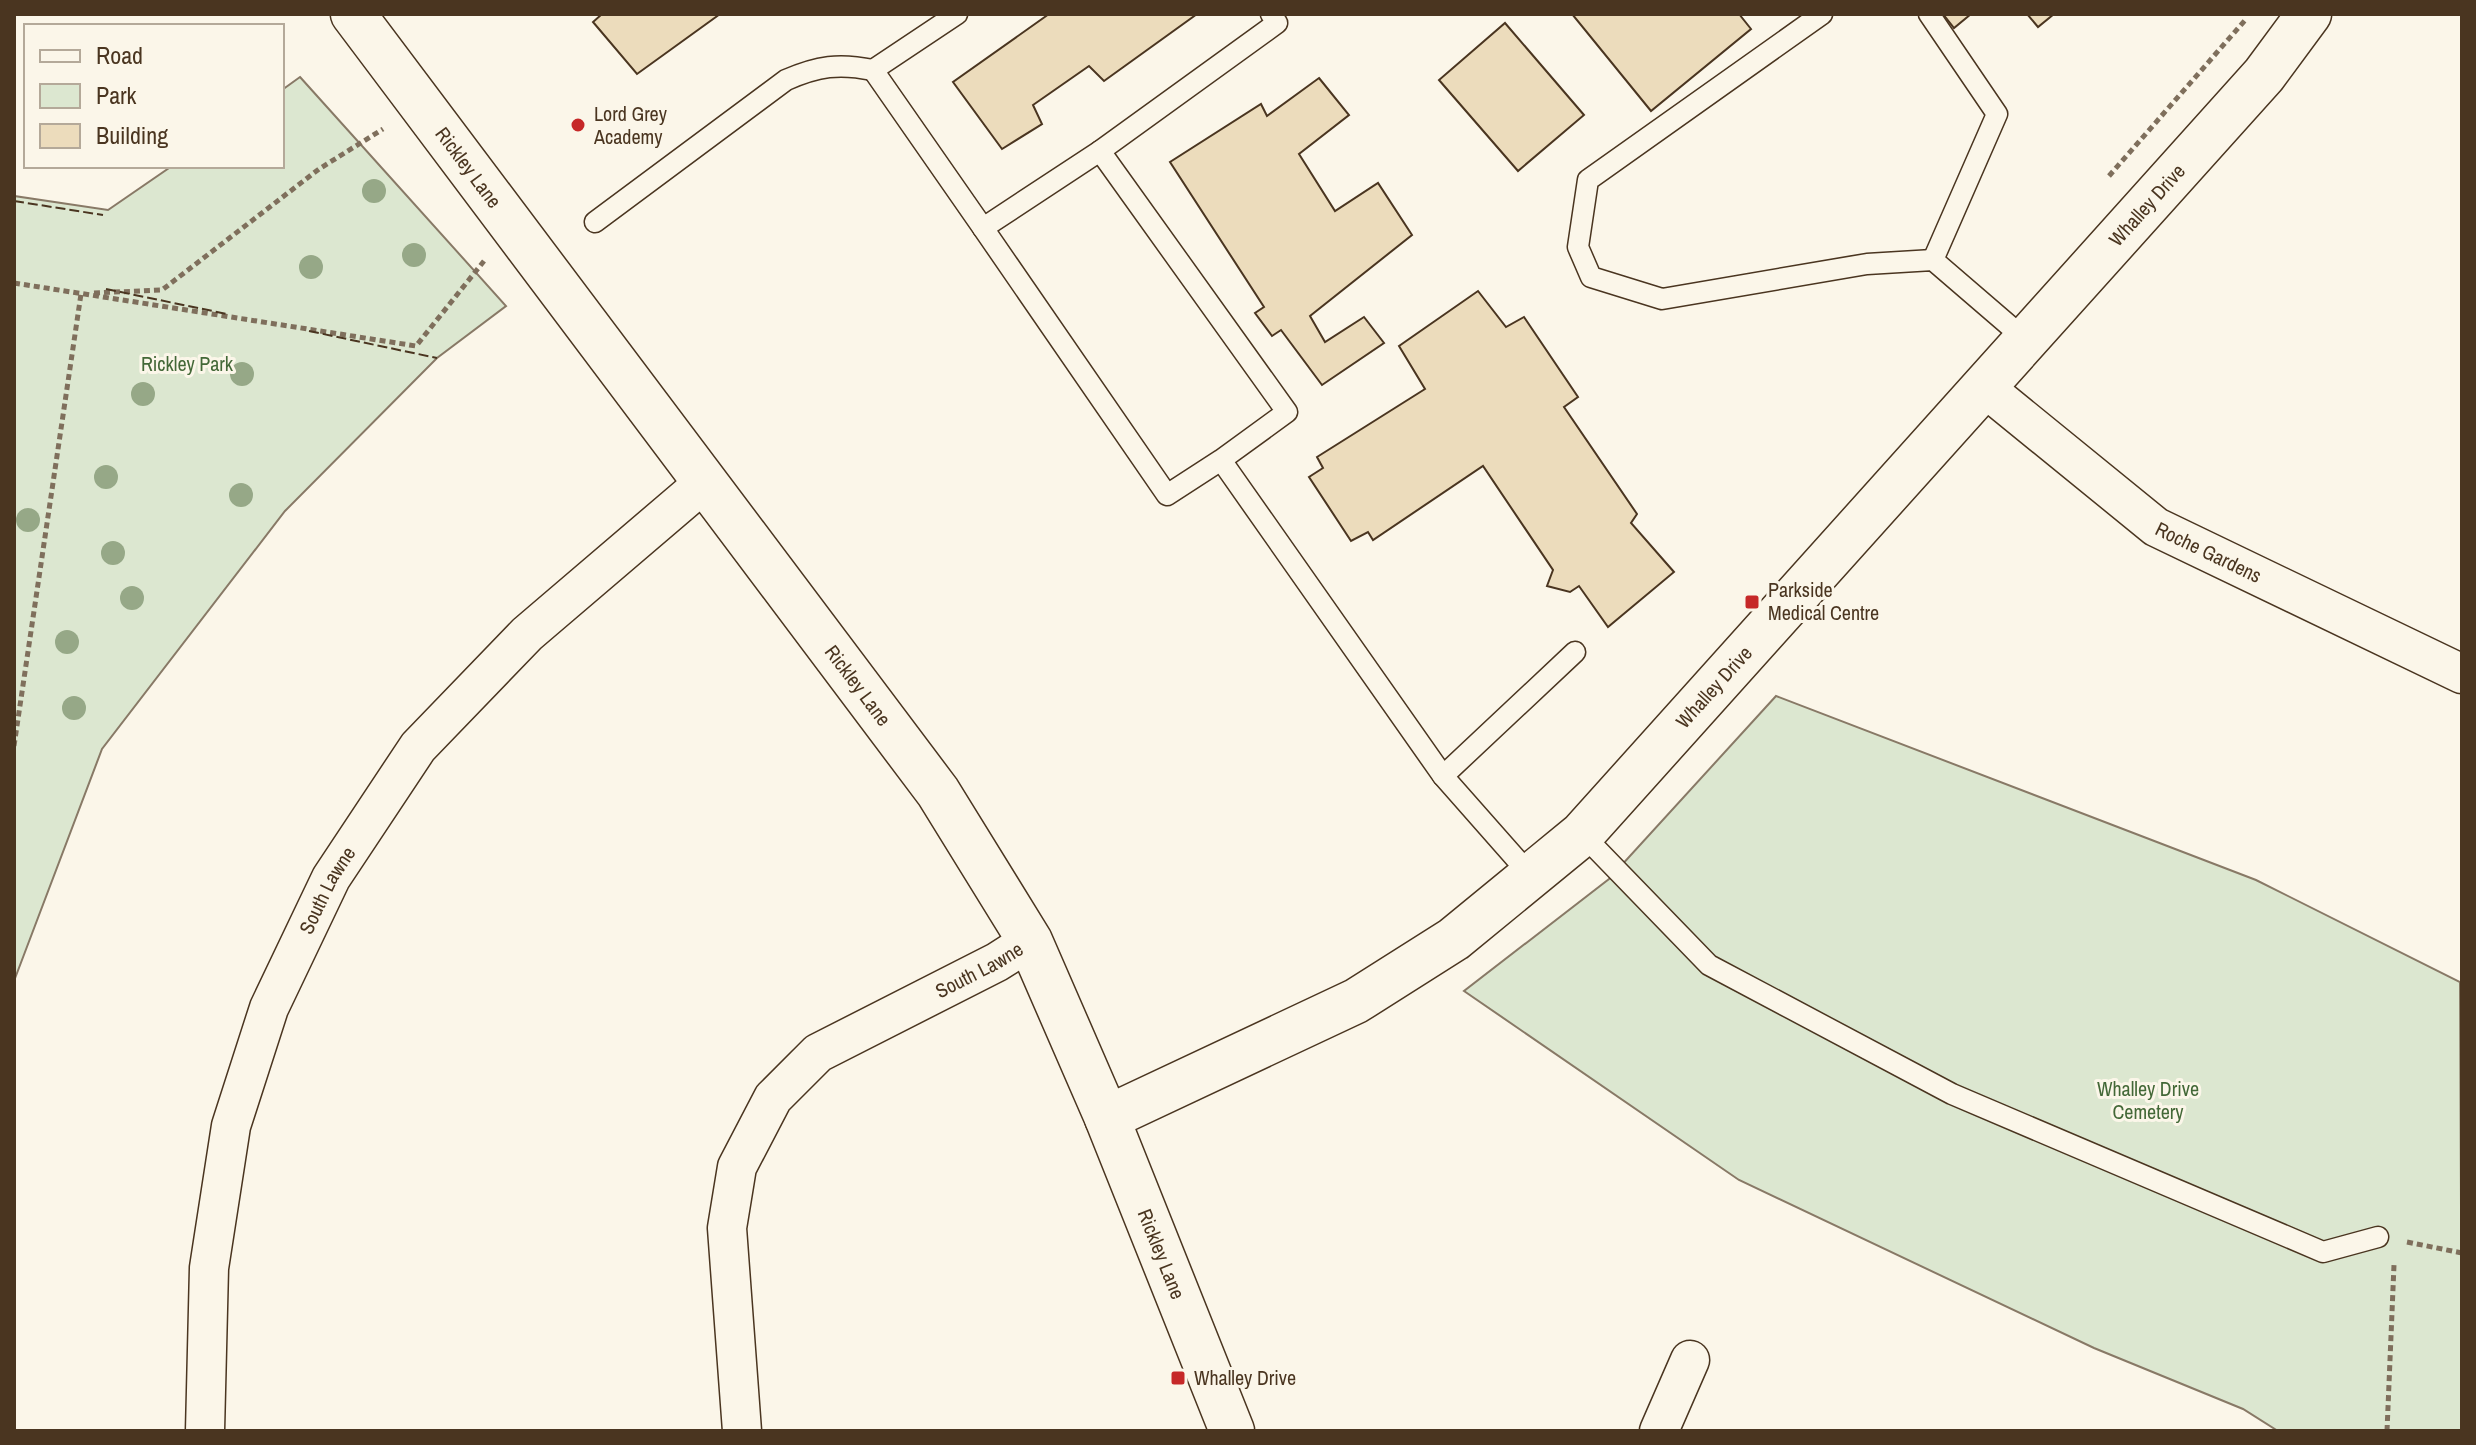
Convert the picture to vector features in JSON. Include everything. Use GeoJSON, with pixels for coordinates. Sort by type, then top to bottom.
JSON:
{"type":"FeatureCollection","features":[{"type":"Feature","properties":{"kind":"street","name":"Rickley Lane"},"geometry":{"type":"LineString","coordinates":[[353,14],[419,107],[938,792],[1030,941],[1107,1118],[1232,1431]]}},
{"type":"Feature","properties":{"kind":"street","name":"Whalley Drive"},"geometry":{"type":"LineString","coordinates":[[1107,1118],[1356,1001],[1454,939],[1582,834],[2264,75],[2309,14]]}},
{"type":"Feature","properties":{"kind":"street","name":"Roche Gardens"},"geometry":{"type":"LineString","coordinates":[[1984,387],[2156,527],[2462,674]]}},
{"type":"Feature","properties":{"kind":"street","name":"South Lawne"},"geometry":{"type":"LineString","coordinates":[[205,1431],[209,1268],[231,1126],[269,1008],[331,878],[418,747],[527,634],[677,510],[705,482]]}},
{"type":"Feature","properties":{"kind":"street","name":"South Lawne"},"geometry":{"type":"LineString","coordinates":[[742,1431],[727,1228],[737,1167],[773,1098],[818,1053],[997,962],[1030,941]]}},
{"type":"Feature","properties":{"kind":"street"},"geometry":{"type":"LineString","coordinates":[[1659,1431],[1690,1360]]}},
{"type":"Feature","properties":{"kind":"lane"},"geometry":{"type":"LineString","coordinates":[[873,70],[957,14]]}},
{"type":"Feature","properties":{"kind":"lane"},"geometry":{"type":"LineString","coordinates":[[983,228],[1100,151],[1277,23],[1271,14]]}},
{"type":"Feature","properties":{"kind":"lane"},"geometry":{"type":"LineString","coordinates":[[1822,14],[1588,180],[1578,247],[1591,277],[1662,299],[1867,264],[1933,260],[2026,340]]}},
{"type":"Feature","properties":{"kind":"lane"},"geometry":{"type":"LineString","coordinates":[[1929,14],[1997,114],[1933,260]]}},
{"type":"Feature","properties":{"kind":"lane"},"geometry":{"type":"LineString","coordinates":[[595,222],[786,80],[816,66],[842,64],[873,70],[1167,495],[1287,412],[1100,151]]}},
{"type":"Feature","properties":{"kind":"lane"},"geometry":{"type":"LineString","coordinates":[[1221,460],[1443,776],[1532,877]]}},
{"type":"Feature","properties":{"kind":"lane"},"geometry":{"type":"LineString","coordinates":[[1443,776],[1575,652]]}},
{"type":"Feature","properties":{"kind":"lane"},"geometry":{"type":"LineString","coordinates":[[1582,834],[1709,965],[1952,1094],[2323,1252],[2378,1237]]}},
{"type":"Feature","properties":{"kind":"path"},"geometry":{"type":"LineString","coordinates":[[2105,180],[2251,14]]}},
{"type":"Feature","properties":{"kind":"path"},"geometry":{"type":"LineString","coordinates":[[81,294],[162,290],[319,169],[419,107]]}},
{"type":"Feature","properties":{"kind":"path"},"geometry":{"type":"LineString","coordinates":[[14,283],[416,346],[511,227]]}},
{"type":"Feature","properties":{"kind":"path"},"geometry":{"type":"LineString","coordinates":[[14,746],[81,294]]}},
{"type":"Feature","properties":{"kind":"path"},"geometry":{"type":"LineString","coordinates":[[2378,1237],[2462,1253]]}},
{"type":"Feature","properties":{"kind":"path"},"geometry":{"type":"LineString","coordinates":[[2378,1237],[2394,1262],[2387,1431]]}},
{"type":"Feature","properties":{"kind":"green space","name":"Rickley Park"},"geometry":{"type":"Polygon","coordinates":[[[300,77],[506,306],[437,358],[285,511],[102,749],[14,981],[14,196],[108,210],[169,168],[284,168],[284,89],[300,77]]]}},
{"type":"Feature","properties":{"kind":"green space","name":"Whalley Drive Cemetery"},"geometry":{"type":"Polygon","coordinates":[[[1776,696],[2256,880],[2460,982],[2462,1431],[2278,1431],[2243,1409],[2094,1348],[1739,1180],[1464,991],[1609,879],[1776,696]]]}},
{"type":"Feature","properties":{"kind":"building"},"geometry":{"type":"Polygon","coordinates":[[[602,14],[720,14],[637,74],[593,22],[602,14]]]}},
{"type":"Feature","properties":{"kind":"building"},"geometry":{"type":"Polygon","coordinates":[[[1049,14],[1197,14],[1104,81],[1089,66],[1033,105],[1042,124],[1002,149],[953,82],[1049,14]]]}},
{"type":"Feature","properties":{"kind":"building"},"geometry":{"type":"Polygon","coordinates":[[[1572,14],[1739,14],[1751,29],[1651,111],[1572,14]]]}},
{"type":"Feature","properties":{"kind":"building"},"geometry":{"type":"Polygon","coordinates":[[[1943,14],[1971,14],[1954,28],[1943,14]]]}},
{"type":"Feature","properties":{"kind":"building"},"geometry":{"type":"Polygon","coordinates":[[[2027,14],[2054,14],[2038,27],[2027,14]]]}},
{"type":"Feature","properties":{"kind":"building"},"geometry":{"type":"Polygon","coordinates":[[[1505,23],[1584,115],[1518,171],[1439,80],[1505,23]]]}},
{"type":"Feature","properties":{"kind":"building"},"geometry":{"type":"Polygon","coordinates":[[[1319,78],[1349,115],[1299,154],[1335,211],[1378,183],[1412,235],[1310,316],[1325,342],[1364,317],[1384,343],[1322,385],[1281,330],[1272,336],[1255,313],[1264,307],[1170,162],[1261,104],[1267,116],[1319,78]]]}},
{"type":"Feature","properties":{"kind":"building"},"geometry":{"type":"Polygon","coordinates":[[[1478,291],[1506,327],[1524,317],[1578,397],[1564,407],[1637,514],[1631,523],[1674,572],[1608,627],[1579,586],[1570,592],[1547,586],[1553,570],[1483,466],[1373,540],[1368,532],[1351,541],[1309,477],[1323,468],[1317,457],[1425,389],[1399,346],[1478,291]]]}},
{"type":"Feature","properties":{"kind":"fence"},"geometry":{"type":"LineString","coordinates":[[14,201],[103,215]]}},
{"type":"Feature","properties":{"kind":"fence"},"geometry":{"type":"LineString","coordinates":[[106,289],[227,314]]}},
{"type":"Feature","properties":{"kind":"fence"},"geometry":{"type":"LineString","coordinates":[[309,331],[437,358]]}},
{"type":"Feature","properties":{"kind":"place","name":"Lord Grey Academy"},"geometry":{"type":"Point","coordinates":[578,125]}},
{"type":"Feature","properties":{"kind":"place","name":"Parkside Medical Centre"},"geometry":{"type":"Point","coordinates":[1752,602]}},
{"type":"Feature","properties":{"kind":"place","name":"Whalley Drive"},"geometry":{"type":"Point","coordinates":[1178,1378]}}]}
